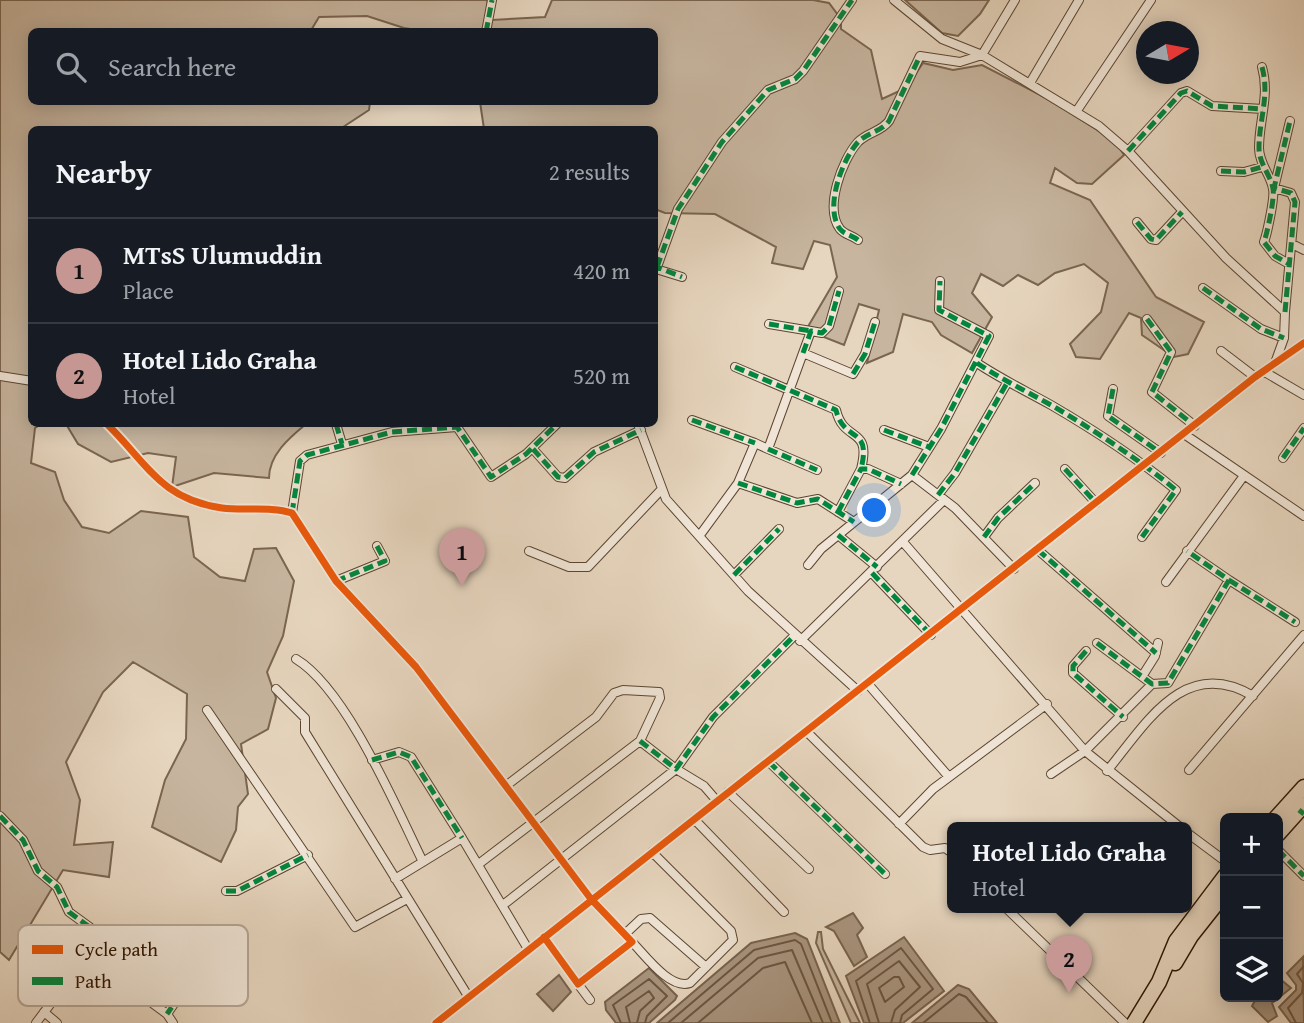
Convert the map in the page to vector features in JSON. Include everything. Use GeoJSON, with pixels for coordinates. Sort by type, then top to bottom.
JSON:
{"type":"FeatureCollection","features":[{"type":"Feature","properties":{"kind":"highway"},"geometry":{"type":"LineString","coordinates":[[1281,813],[1304,787]]}},
{"type":"Feature","properties":{"kind":"highway"},"geometry":{"type":"LineString","coordinates":[[1283,829],[1302,810]]}},
{"type":"Feature","properties":{"kind":"highway"},"geometry":{"type":"LineString","coordinates":[[1134,1023],[1158,982],[1176,941],[1220,883]]}},
{"type":"Feature","properties":{"kind":"highway"},"geometry":{"type":"LineString","coordinates":[[1144,1023],[1177,958],[1220,900]]}},
{"type":"Feature","properties":{"kind":"street"},"geometry":{"type":"LineString","coordinates":[[487,28],[492,0]]}},
{"type":"Feature","properties":{"kind":"street"},"geometry":{"type":"LineString","coordinates":[[658,264],[678,209],[722,142],[768,90],[795,79],[803,71],[852,0]]}},
{"type":"Feature","properties":{"kind":"street"},"geometry":{"type":"LineString","coordinates":[[894,0],[943,39],[982,55],[1030,83],[1076,112],[1128,151],[1226,258],[1285,312]]}},
{"type":"Feature","properties":{"kind":"street"},"geometry":{"type":"LineString","coordinates":[[858,240],[844,233],[834,216],[836,186],[844,162],[858,143],[883,129],[890,121],[920,55],[960,62],[982,55],[1015,0]]}},
{"type":"Feature","properties":{"kind":"street"},"geometry":{"type":"LineString","coordinates":[[1030,83],[1079,0]]}},
{"type":"Feature","properties":{"kind":"street"},"geometry":{"type":"LineString","coordinates":[[1076,112],[1151,0]]}},
{"type":"Feature","properties":{"kind":"street"},"geometry":{"type":"LineString","coordinates":[[1262,68],[1267,84],[1259,152],[1262,167],[1274,188],[1287,191],[1294,197],[1284,338],[1275,363]]}},
{"type":"Feature","properties":{"kind":"street"},"geometry":{"type":"LineString","coordinates":[[1128,151],[1181,93],[1187,91],[1212,106],[1264,109]]}},
{"type":"Feature","properties":{"kind":"street"},"geometry":{"type":"LineString","coordinates":[[1289,264],[1275,256],[1264,242],[1269,231],[1274,188],[1290,121]]}},
{"type":"Feature","properties":{"kind":"street"},"geometry":{"type":"LineString","coordinates":[[1222,171],[1244,172],[1262,167]]}},
{"type":"Feature","properties":{"kind":"street"},"geometry":{"type":"LineString","coordinates":[[1137,222],[1151,239],[1156,240],[1182,212]]}},
{"type":"Feature","properties":{"kind":"street"},"geometry":{"type":"LineString","coordinates":[[1292,244],[1304,250]]}},
{"type":"Feature","properties":{"kind":"street"},"geometry":{"type":"LineString","coordinates":[[658,270],[681,276]]}},
{"type":"Feature","properties":{"kind":"street"},"geometry":{"type":"LineString","coordinates":[[808,565],[838,535],[912,475],[977,362],[989,334],[939,310],[940,281]]}},
{"type":"Feature","properties":{"kind":"street"},"geometry":{"type":"LineString","coordinates":[[1203,289],[1261,329],[1284,338]]}},
{"type":"Feature","properties":{"kind":"street"},"geometry":{"type":"LineString","coordinates":[[769,324],[825,332],[839,291]]}},
{"type":"Feature","properties":{"kind":"street"},"geometry":{"type":"LineString","coordinates":[[1147,319],[1171,352],[1152,392],[1195,426]]}},
{"type":"Feature","properties":{"kind":"street"},"geometry":{"type":"LineString","coordinates":[[803,354],[853,374],[866,354],[876,322]]}},
{"type":"Feature","properties":{"kind":"street"},"geometry":{"type":"LineString","coordinates":[[768,449],[811,331]]}},
{"type":"Feature","properties":{"kind":"street"},"geometry":{"type":"LineString","coordinates":[[440,1022],[468,996],[869,684],[1259,374],[1304,343]]}},
{"type":"Feature","properties":{"kind":"street"},"geometry":{"type":"LineString","coordinates":[[1221,351],[1259,374],[1304,395]]}},
{"type":"Feature","properties":{"kind":"street"},"geometry":{"type":"LineString","coordinates":[[977,362],[1007,383],[1054,407],[1177,492],[1142,537]]}},
{"type":"Feature","properties":{"kind":"street"},"geometry":{"type":"LineString","coordinates":[[735,367],[836,410],[843,426],[863,442],[866,449],[861,469],[838,512]]}},
{"type":"Feature","properties":{"kind":"street"},"geometry":{"type":"LineString","coordinates":[[0,376],[28,380]]}},
{"type":"Feature","properties":{"kind":"street"},"geometry":{"type":"LineString","coordinates":[[503,905],[676,768],[713,717],[903,542],[941,497],[1007,383]]}},
{"type":"Feature","properties":{"kind":"street"},"geometry":{"type":"LineString","coordinates":[[1113,389],[1108,416],[1161,453]]}},
{"type":"Feature","properties":{"kind":"street"},"geometry":{"type":"LineString","coordinates":[[692,420],[817,470]]}},
{"type":"Feature","properties":{"kind":"street"},"geometry":{"type":"LineString","coordinates":[[110,427],[165,488],[181,496],[217,507],[292,513]]}},
{"type":"Feature","properties":{"kind":"street"},"geometry":{"type":"LineString","coordinates":[[337,427],[342,444]]}},
{"type":"Feature","properties":{"kind":"street"},"geometry":{"type":"LineString","coordinates":[[431,427],[405,427],[302,457],[292,513],[336,581],[416,667],[591,899],[676,983],[690,983],[733,940],[734,935],[652,852]]}},
{"type":"Feature","properties":{"kind":"street"},"geometry":{"type":"LineString","coordinates":[[458,427],[491,477],[533,449],[554,427]]}},
{"type":"Feature","properties":{"kind":"street"},"geometry":{"type":"LineString","coordinates":[[533,449],[558,477],[565,478],[594,452],[639,427],[661,490],[734,576],[797,639],[858,691]]}},
{"type":"Feature","properties":{"kind":"street"},"geometry":{"type":"LineString","coordinates":[[1283,458],[1304,428]]}},
{"type":"Feature","properties":{"kind":"street"},"geometry":{"type":"LineString","coordinates":[[884,430],[929,447]]}},
{"type":"Feature","properties":{"kind":"street"},"geometry":{"type":"LineString","coordinates":[[1184,434],[1243,477],[1304,516]]}},
{"type":"Feature","properties":{"kind":"street"},"geometry":{"type":"LineString","coordinates":[[700,535],[738,483],[755,443]]}},
{"type":"Feature","properties":{"kind":"street"},"geometry":{"type":"LineString","coordinates":[[861,469],[868,469],[901,484]]}},
{"type":"Feature","properties":{"kind":"street"},"geometry":{"type":"LineString","coordinates":[[1065,469],[1096,503]]}},
{"type":"Feature","properties":{"kind":"street"},"geometry":{"type":"LineString","coordinates":[[912,475],[941,497],[1014,569]]}},
{"type":"Feature","properties":{"kind":"street"},"geometry":{"type":"LineString","coordinates":[[1166,582],[1243,477]]}},
{"type":"Feature","properties":{"kind":"street"},"geometry":{"type":"LineString","coordinates":[[738,483],[797,503],[818,499],[854,522]]}},
{"type":"Feature","properties":{"kind":"street"},"geometry":{"type":"LineString","coordinates":[[984,537],[998,518],[1035,483]]}},
{"type":"Feature","properties":{"kind":"street"},"geometry":{"type":"LineString","coordinates":[[529,551],[569,567],[588,567],[661,490]]}},
{"type":"Feature","properties":{"kind":"street"},"geometry":{"type":"LineString","coordinates":[[734,576],[779,528]]}},
{"type":"Feature","properties":{"kind":"street"},"geometry":{"type":"LineString","coordinates":[[838,535],[875,570],[931,635]]}},
{"type":"Feature","properties":{"kind":"street"},"geometry":{"type":"LineString","coordinates":[[903,542],[1047,704],[1085,751],[1173,822]]}},
{"type":"Feature","properties":{"kind":"street"},"geometry":{"type":"LineString","coordinates":[[336,581],[385,561],[377,546]]}},
{"type":"Feature","properties":{"kind":"street"},"geometry":{"type":"LineString","coordinates":[[1038,550],[1156,653]]}},
{"type":"Feature","properties":{"kind":"street"},"geometry":{"type":"LineString","coordinates":[[1187,551],[1295,622]]}},
{"type":"Feature","properties":{"kind":"street"},"geometry":{"type":"LineString","coordinates":[[1051,774],[1085,751],[1123,717],[1152,684],[1168,683],[1229,580]]}},
{"type":"Feature","properties":{"kind":"street"},"geometry":{"type":"LineString","coordinates":[[1189,770],[1304,635]]}},
{"type":"Feature","properties":{"kind":"street"},"geometry":{"type":"LineString","coordinates":[[1097,643],[1152,684]]}},
{"type":"Feature","properties":{"kind":"street"},"geometry":{"type":"LineString","coordinates":[[1143,675],[1156,653],[1158,643]]}},
{"type":"Feature","properties":{"kind":"street"},"geometry":{"type":"LineString","coordinates":[[1086,651],[1073,666],[1073,673],[1123,717]]}},
{"type":"Feature","properties":{"kind":"street"},"geometry":{"type":"LineString","coordinates":[[296,659],[328,686],[372,760],[423,862]]}},
{"type":"Feature","properties":{"kind":"street"},"geometry":{"type":"LineString","coordinates":[[1107,771],[1164,704],[1178,693],[1196,685],[1225,683],[1253,696]]}},
{"type":"Feature","properties":{"kind":"street"},"geometry":{"type":"LineString","coordinates":[[869,684],[949,777]]}},
{"type":"Feature","properties":{"kind":"street"},"geometry":{"type":"LineString","coordinates":[[276,689],[305,718],[305,732],[468,996]]}},
{"type":"Feature","properties":{"kind":"street"},"geometry":{"type":"LineString","coordinates":[[480,863],[640,741],[660,698],[659,692],[619,690],[611,696],[596,717],[507,785]]}},
{"type":"Feature","properties":{"kind":"street"},"geometry":{"type":"LineString","coordinates":[[899,824],[949,777],[1047,704]]}},
{"type":"Feature","properties":{"kind":"street"},"geometry":{"type":"LineString","coordinates":[[207,710],[355,927],[407,899]]}},
{"type":"Feature","properties":{"kind":"street"},"geometry":{"type":"LineString","coordinates":[[807,732],[927,850],[947,849]]}},
{"type":"Feature","properties":{"kind":"street"},"geometry":{"type":"LineString","coordinates":[[640,741],[704,786],[717,802]]}},
{"type":"Feature","properties":{"kind":"street"},"geometry":{"type":"LineString","coordinates":[[372,760],[399,751],[411,757],[480,863],[528,949]]}},
{"type":"Feature","properties":{"kind":"street"},"geometry":{"type":"LineString","coordinates":[[769,762],[885,874]]}},
{"type":"Feature","properties":{"kind":"street"},"geometry":{"type":"LineString","coordinates":[[729,792],[809,869]]}},
{"type":"Feature","properties":{"kind":"street"},"geometry":{"type":"LineString","coordinates":[[0,816],[23,840],[38,871],[57,887],[69,912],[88,925]]}},
{"type":"Feature","properties":{"kind":"street"},"geometry":{"type":"LineString","coordinates":[[694,819],[784,912]]}},
{"type":"Feature","properties":{"kind":"street"},"geometry":{"type":"LineString","coordinates":[[1192,836],[1220,857]]}},
{"type":"Feature","properties":{"kind":"street"},"geometry":{"type":"LineString","coordinates":[[395,879],[462,838]]}},
{"type":"Feature","properties":{"kind":"street"},"geometry":{"type":"LineString","coordinates":[[226,891],[237,891],[308,855]]}},
{"type":"Feature","properties":{"kind":"street"},"geometry":{"type":"LineString","coordinates":[[1283,855],[1304,876]]}},
{"type":"Feature","properties":{"kind":"street"},"geometry":{"type":"LineString","coordinates":[[1011,913],[1125,1023]]}},
{"type":"Feature","properties":{"kind":"street"},"geometry":{"type":"LineString","coordinates":[[625,934],[641,919],[650,918],[706,967]]}},
{"type":"Feature","properties":{"kind":"street"},"geometry":{"type":"LineString","coordinates":[[544,937],[590,1000]]}},
{"type":"Feature","properties":{"kind":"street"},"geometry":{"type":"LineString","coordinates":[[578,984],[632,942]]}},
{"type":"Feature","properties":{"kind":"street"},"geometry":{"type":"LineString","coordinates":[[36,1023],[49,1006]]}},
{"type":"Feature","properties":{"kind":"street"},"geometry":{"type":"LineString","coordinates":[[157,1006],[173,1023]]}},
{"type":"Feature","properties":{"kind":"street"},"geometry":{"type":"LineString","coordinates":[[167,1014],[173,1006]]}},
{"type":"Feature","properties":{"kind":"street"},"geometry":{"type":"LineString","coordinates":[[44,1012],[57,1023]]}},
{"type":"Feature","properties":{"kind":"shaded area"},"geometry":{"type":"Polygon","coordinates":[[[0,0],[487,0],[492,20],[545,17],[552,0],[813,0],[829,3],[841,19],[841,29],[871,50],[882,99],[906,88],[923,63],[953,70],[982,65],[1050,100],[1116,142],[1124,155],[1092,184],[1077,183],[1055,168],[1050,183],[1090,200],[1156,297],[1204,322],[1188,354],[1174,357],[1142,335],[1141,318],[1129,313],[1100,359],[1076,357],[1070,344],[1101,312],[1108,283],[1084,264],[1055,273],[1038,285],[1018,275],[1003,286],[981,274],[972,293],[992,317],[972,353],[941,335],[932,322],[903,314],[893,352],[867,363],[879,310],[859,304],[844,345],[806,330],[837,277],[830,245],[814,241],[803,269],[772,263],[776,247],[715,214],[665,213],[658,210],[658,126],[484,126],[480,105],[658,105],[658,28],[404,28],[367,16],[319,17],[312,28],[28,28],[28,105],[370,105],[369,110],[345,126],[28,126],[28,427],[36,427],[31,463],[55,472],[64,500],[82,527],[109,533],[141,511],[188,517],[194,557],[220,577],[245,581],[254,549],[276,548],[294,581],[283,636],[267,672],[276,698],[268,729],[241,744],[248,794],[238,807],[236,830],[221,862],[152,827],[165,780],[186,739],[187,694],[133,662],[103,692],[66,762],[80,800],[74,845],[113,842],[109,877],[63,870],[30,925],[18,925],[18,945],[9,960],[0,952],[0,0]]]}},
{"type":"Feature","properties":{"kind":"shaded area"},"geometry":{"type":"Polygon","coordinates":[[[905,0],[989,0],[980,14],[958,36],[942,33],[905,0]]]}},
{"type":"Feature","properties":{"kind":"shaded area"},"geometry":{"type":"Polygon","coordinates":[[[68,427],[303,427],[276,454],[269,478],[214,473],[172,487],[176,457],[148,453],[111,462],[78,444],[68,427]]]}},
{"type":"Feature","properties":{"kind":"shaded area"},"geometry":{"type":"Polygon","coordinates":[[[818,932],[821,932],[823,949],[860,1023],[851,1023],[816,943],[818,932]]]}},
{"type":"Feature","properties":{"kind":"water"},"geometry":{"type":"Polygon","coordinates":[[[853,913],[863,928],[857,935],[867,957],[854,966],[834,931],[826,927],[853,913]]]}},
{"type":"Feature","properties":{"kind":"water"},"geometry":{"type":"Polygon","coordinates":[[[795,933],[807,939],[840,1023],[657,1023],[751,943],[795,933]]]}},
{"type":"Feature","properties":{"kind":"water"},"geometry":{"type":"Polygon","coordinates":[[[904,937],[944,991],[903,1023],[864,1023],[846,976],[904,937]]]}},
{"type":"Feature","properties":{"kind":"water"},"geometry":{"type":"Polygon","coordinates":[[[1303,957],[1304,1023],[1291,1023],[1279,1007],[1296,990],[1296,985],[1287,973],[1303,957]]]}},
{"type":"Feature","properties":{"kind":"water"},"geometry":{"type":"Polygon","coordinates":[[[649,968],[677,996],[675,1000],[649,1023],[616,1023],[606,1010],[605,1002],[649,968]]]}},
{"type":"Feature","properties":{"kind":"water"},"geometry":{"type":"Polygon","coordinates":[[[559,975],[571,992],[553,1011],[537,994],[559,975]]]}},
{"type":"Feature","properties":{"kind":"water"},"geometry":{"type":"Polygon","coordinates":[[[1283,981],[1291,988],[1283,994],[1283,981]]]}},
{"type":"Feature","properties":{"kind":"water"},"geometry":{"type":"Polygon","coordinates":[[[958,985],[969,989],[997,1023],[912,1023],[958,985]]]}},
{"type":"Feature","properties":{"kind":"water"},"geometry":{"type":"Polygon","coordinates":[[[1254,1002],[1273,1002],[1277,1016],[1268,1022],[1252,1006],[1254,1002]]]}},
{"type":"Feature","properties":{"kind":"marked path"},"geometry":{"type":"LineString","coordinates":[[487,28],[492,0]]}},
{"type":"Feature","properties":{"kind":"marked path"},"geometry":{"type":"LineString","coordinates":[[658,264],[678,209],[722,142],[768,90],[795,79],[803,71],[852,0]]}},
{"type":"Feature","properties":{"kind":"marked path"},"geometry":{"type":"LineString","coordinates":[[858,240],[842,231],[836,220],[834,197],[841,172],[858,142],[889,121],[919,58]]}},
{"type":"Feature","properties":{"kind":"marked path"},"geometry":{"type":"LineString","coordinates":[[1262,67],[1265,98],[1259,148],[1273,193],[1264,242],[1275,256],[1289,264]]}},
{"type":"Feature","properties":{"kind":"marked path"},"geometry":{"type":"LineString","coordinates":[[1128,151],[1181,93],[1187,91],[1212,106],[1263,109]]}},
{"type":"Feature","properties":{"kind":"marked path"},"geometry":{"type":"LineString","coordinates":[[1285,312],[1295,202],[1291,193],[1274,188],[1290,121]]}},
{"type":"Feature","properties":{"kind":"marked path"},"geometry":{"type":"LineString","coordinates":[[1221,171],[1244,172],[1262,167]]}},
{"type":"Feature","properties":{"kind":"marked path"},"geometry":{"type":"LineString","coordinates":[[1137,222],[1151,239],[1156,240],[1182,212]]}},
{"type":"Feature","properties":{"kind":"marked path"},"geometry":{"type":"LineString","coordinates":[[658,267],[682,277]]}},
{"type":"Feature","properties":{"kind":"marked path"},"geometry":{"type":"LineString","coordinates":[[912,475],[941,429],[989,336],[939,310],[940,281]]}},
{"type":"Feature","properties":{"kind":"marked path"},"geometry":{"type":"LineString","coordinates":[[1203,288],[1261,329],[1284,338]]}},
{"type":"Feature","properties":{"kind":"marked path"},"geometry":{"type":"LineString","coordinates":[[803,353],[811,331],[822,333],[829,326],[839,291]]}},
{"type":"Feature","properties":{"kind":"marked path"},"geometry":{"type":"LineString","coordinates":[[1147,319],[1171,352],[1152,392],[1195,426]]}},
{"type":"Feature","properties":{"kind":"marked path"},"geometry":{"type":"LineString","coordinates":[[853,374],[865,354],[875,322]]}},
{"type":"Feature","properties":{"kind":"marked path"},"geometry":{"type":"LineString","coordinates":[[769,324],[811,331]]}},
{"type":"Feature","properties":{"kind":"marked path"},"geometry":{"type":"LineString","coordinates":[[977,363],[1099,435],[1176,490],[1142,537]]}},
{"type":"Feature","properties":{"kind":"marked path"},"geometry":{"type":"LineString","coordinates":[[735,367],[836,410],[845,427],[863,446],[861,469]]}},
{"type":"Feature","properties":{"kind":"marked path"},"geometry":{"type":"LineString","coordinates":[[938,495],[955,473],[1007,383]]}},
{"type":"Feature","properties":{"kind":"marked path"},"geometry":{"type":"LineString","coordinates":[[1113,389],[1108,416],[1161,453]]}},
{"type":"Feature","properties":{"kind":"marked path"},"geometry":{"type":"LineString","coordinates":[[692,420],[755,443]]}},
{"type":"Feature","properties":{"kind":"marked path"},"geometry":{"type":"LineString","coordinates":[[337,427],[342,444]]}},
{"type":"Feature","properties":{"kind":"marked path"},"geometry":{"type":"LineString","coordinates":[[292,513],[300,461],[307,455],[392,432],[457,427]]}},
{"type":"Feature","properties":{"kind":"marked path"},"geometry":{"type":"LineString","coordinates":[[457,427],[491,477],[526,454],[554,427]]}},
{"type":"Feature","properties":{"kind":"marked path"},"geometry":{"type":"LineString","coordinates":[[1283,458],[1304,428]]}},
{"type":"Feature","properties":{"kind":"marked path"},"geometry":{"type":"LineString","coordinates":[[533,449],[558,477],[565,478],[594,452],[641,430]]}},
{"type":"Feature","properties":{"kind":"marked path"},"geometry":{"type":"LineString","coordinates":[[884,430],[929,447]]}},
{"type":"Feature","properties":{"kind":"marked path"},"geometry":{"type":"LineString","coordinates":[[768,449],[817,470]]}},
{"type":"Feature","properties":{"kind":"marked path"},"geometry":{"type":"LineString","coordinates":[[838,512],[861,469],[868,469],[901,484]]}},
{"type":"Feature","properties":{"kind":"marked path"},"geometry":{"type":"LineString","coordinates":[[1065,469],[1096,503]]}},
{"type":"Feature","properties":{"kind":"marked path"},"geometry":{"type":"LineString","coordinates":[[738,483],[797,503],[818,499],[854,522]]}},
{"type":"Feature","properties":{"kind":"marked path"},"geometry":{"type":"LineString","coordinates":[[984,537],[998,518],[1035,483]]}},
{"type":"Feature","properties":{"kind":"marked path"},"geometry":{"type":"LineString","coordinates":[[734,575],[779,529]]}},
{"type":"Feature","properties":{"kind":"marked path"},"geometry":{"type":"LineString","coordinates":[[838,535],[877,567]]}},
{"type":"Feature","properties":{"kind":"marked path"},"geometry":{"type":"LineString","coordinates":[[336,581],[385,561],[377,546]]}},
{"type":"Feature","properties":{"kind":"marked path"},"geometry":{"type":"LineString","coordinates":[[1038,550],[1156,653]]}},
{"type":"Feature","properties":{"kind":"marked path"},"geometry":{"type":"LineString","coordinates":[[1097,643],[1152,684],[1168,683],[1229,580],[1187,551]]}},
{"type":"Feature","properties":{"kind":"marked path"},"geometry":{"type":"LineString","coordinates":[[872,573],[931,635]]}},
{"type":"Feature","properties":{"kind":"marked path"},"geometry":{"type":"LineString","coordinates":[[1229,580],[1295,622]]}},
{"type":"Feature","properties":{"kind":"marked path"},"geometry":{"type":"LineString","coordinates":[[640,741],[676,769],[713,717],[794,636]]}},
{"type":"Feature","properties":{"kind":"marked path"},"geometry":{"type":"LineString","coordinates":[[1086,651],[1073,666],[1073,673],[1123,717]]}},
{"type":"Feature","properties":{"kind":"marked path"},"geometry":{"type":"LineString","coordinates":[[372,760],[399,752],[411,757],[462,838]]}},
{"type":"Feature","properties":{"kind":"marked path"},"geometry":{"type":"LineString","coordinates":[[769,762],[885,874]]}},
{"type":"Feature","properties":{"kind":"marked path"},"geometry":{"type":"LineString","coordinates":[[1299,810],[1304,814]]}},
{"type":"Feature","properties":{"kind":"marked path"},"geometry":{"type":"LineString","coordinates":[[0,816],[23,840],[38,871],[57,887],[69,912],[87,925]]}},
{"type":"Feature","properties":{"kind":"marked path"},"geometry":{"type":"LineString","coordinates":[[226,891],[237,891],[308,855]]}},
{"type":"Feature","properties":{"kind":"marked path"},"geometry":{"type":"LineString","coordinates":[[1283,855],[1304,876]]}},
{"type":"Feature","properties":{"kind":"marked path"},"geometry":{"type":"LineString","coordinates":[[167,1014],[173,1006]]}},
{"type":"Feature","properties":{"kind":"cycle path"},"geometry":{"type":"LineString","coordinates":[[436,1023],[1255,377],[1304,343]]}},
{"type":"Feature","properties":{"kind":"cycle path"},"geometry":{"type":"LineString","coordinates":[[110,427],[156,477],[184,497],[222,508],[292,513],[336,581],[416,667],[591,899],[632,942],[578,984],[544,937]]}},
{"type":"Feature","properties":{"kind":"place","name":"MTsS Ulumuddin"},"geometry":{"type":"Point","coordinates":[462,586]}},
{"type":"Feature","properties":{"kind":"place","name":"Hotel Lido Graha"},"geometry":{"type":"Point","coordinates":[1069,993]}}]}
